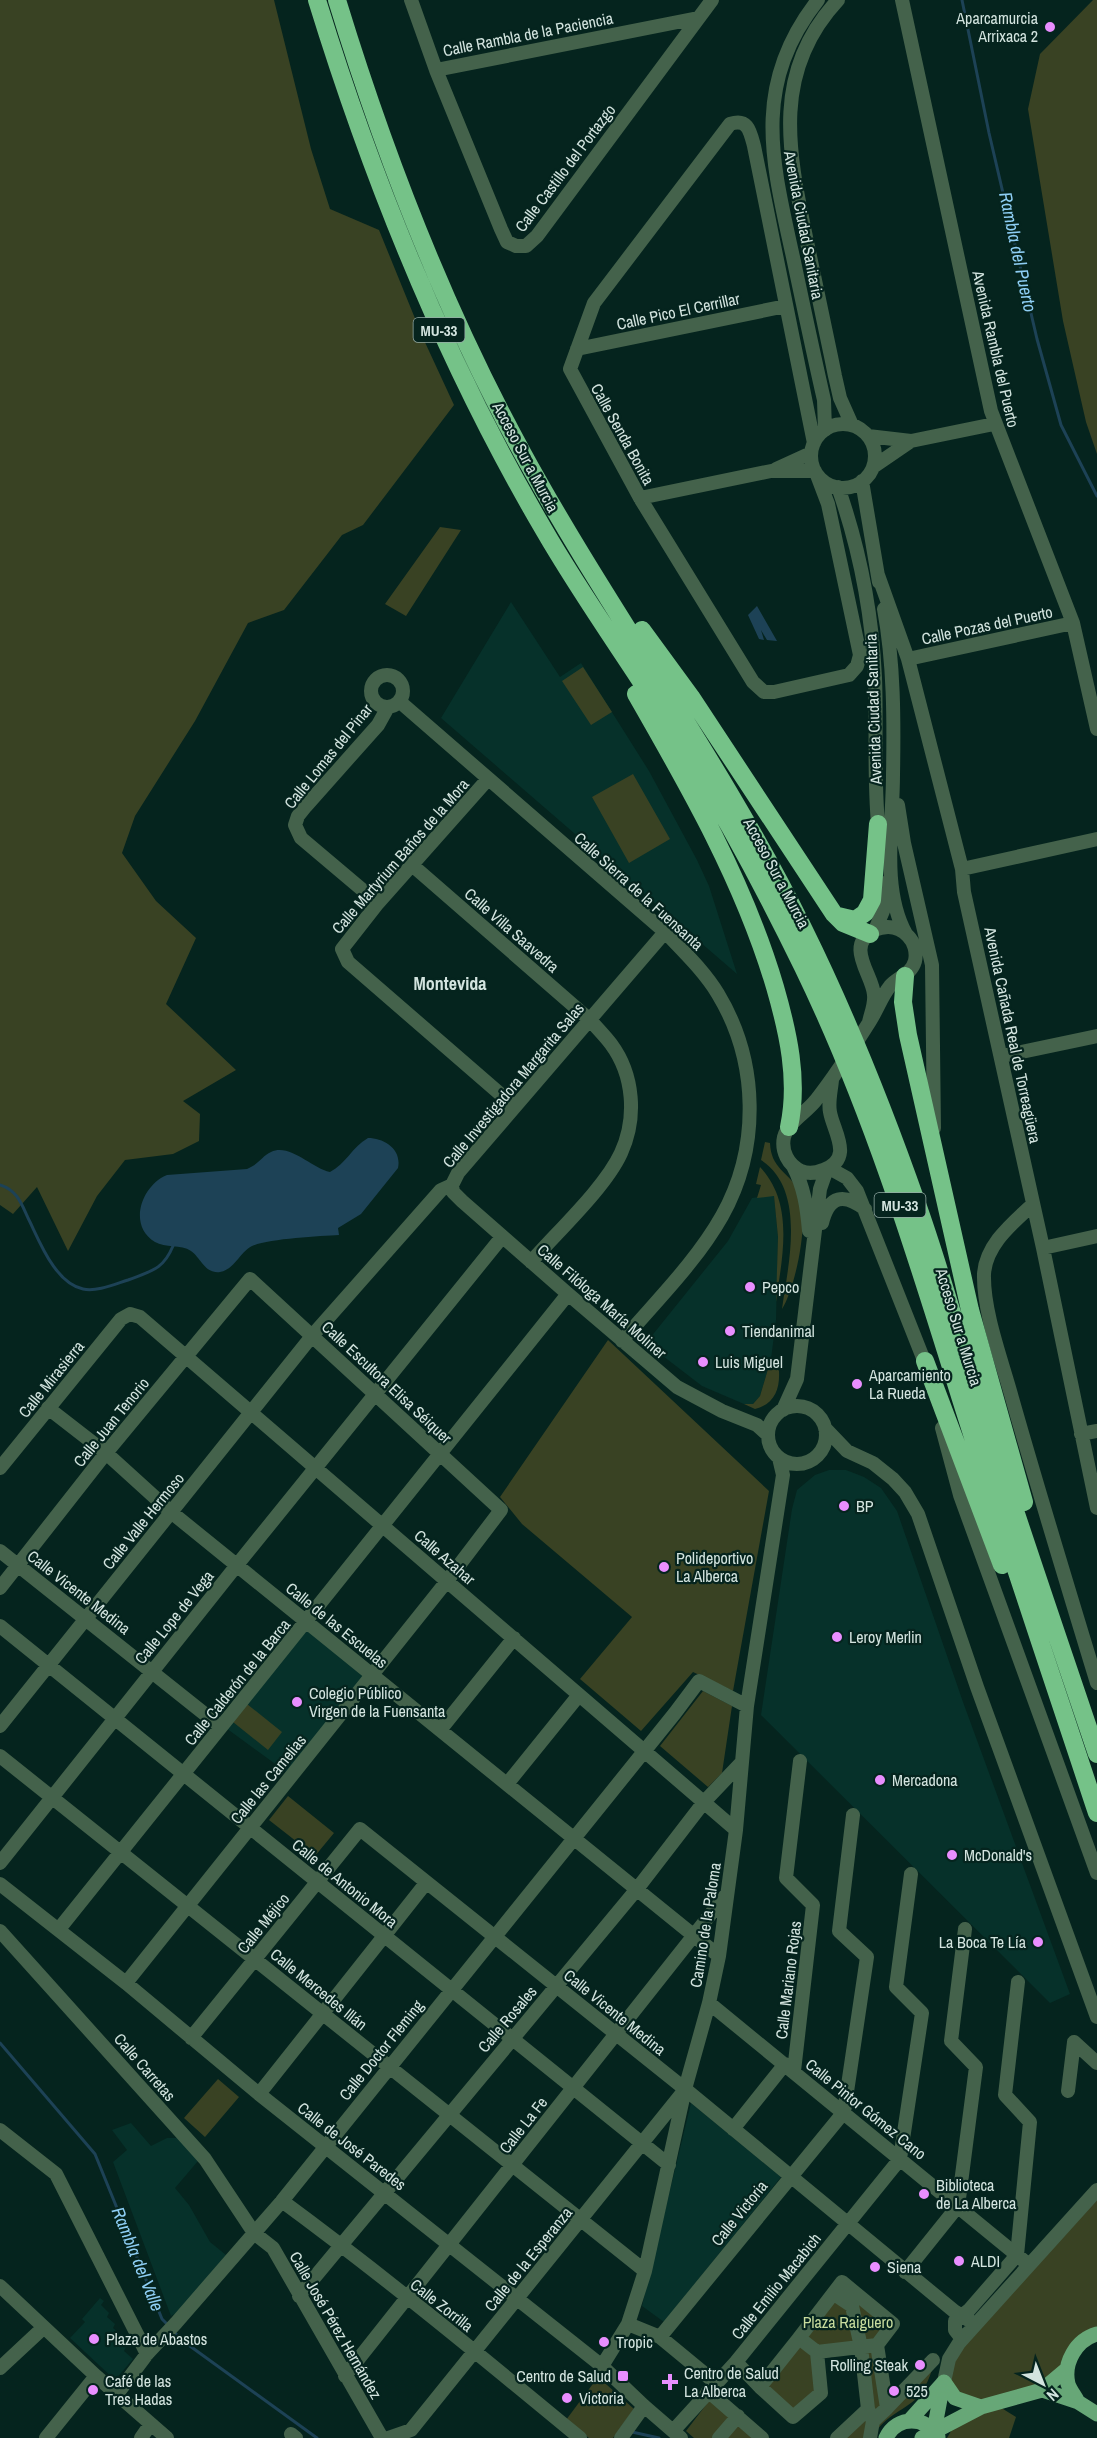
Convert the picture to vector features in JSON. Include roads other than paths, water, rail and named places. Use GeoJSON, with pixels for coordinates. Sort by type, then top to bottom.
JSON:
{"type":"FeatureCollection","features":[{"type":"Feature","properties":{"kind":"highway","name":"Acceso Sur a Murcia"},"geometry":{"type":"LineString","coordinates":[[317,0],[378,184],[441,334],[480,414],[542,527],[610,637],[667,721],[752,865],[807,975],[850,1074],[903,1213],[1005,1538],[1097,1813]]}},
{"type":"Feature","properties":{"kind":"highway","name":"Acceso Sur a Murcia"},"geometry":{"type":"LineString","coordinates":[[337,0],[384,146],[453,315],[525,458],[753,831],[787,896],[846,1020],[919,1208],[1029,1552],[1097,1754]]}},
{"type":"Feature","properties":{"kind":"highway"},"geometry":{"type":"LineString","coordinates":[[597,579],[633,617],[691,697],[834,914],[843,923],[872,932]]}},
{"type":"Feature","properties":{"kind":"highway"},"geometry":{"type":"LineString","coordinates":[[610,637],[631,686],[690,789],[729,865],[766,958],[782,1012],[791,1054],[793,1123]]}},
{"type":"Feature","properties":{"kind":"highway"},"geometry":{"type":"LineString","coordinates":[[834,914],[855,920],[865,913],[872,900],[878,824]]}},
{"type":"Feature","properties":{"kind":"highway"},"geometry":{"type":"LineString","coordinates":[[900,979],[908,1035],[970,1310],[1034,1538],[1029,1552]]}},
{"type":"Feature","properties":{"kind":"highway"},"geometry":{"type":"LineString","coordinates":[[925,1361],[1097,1813]]}},
{"type":"Feature","properties":{"kind":"main road"},"geometry":{"type":"LineString","coordinates":[[1078,2402],[1068,2385],[1067,2369],[1071,2356],[1079,2344],[1097,2334]]}},
{"type":"Feature","properties":{"kind":"main road"},"geometry":{"type":"LineString","coordinates":[[935,2436],[958,2419],[981,2407],[1042,2390],[1067,2369]]}},
{"type":"Feature","properties":{"kind":"main road"},"geometry":{"type":"LineString","coordinates":[[944,2382],[955,2398],[981,2407]]}},
{"type":"Feature","properties":{"kind":"main road"},"geometry":{"type":"LineString","coordinates":[[910,2420],[944,2382]]}},
{"type":"Feature","properties":{"kind":"main road"},"geometry":{"type":"LineString","coordinates":[[935,2436],[944,2382]]}},
{"type":"Feature","properties":{"kind":"main road"},"geometry":{"type":"LineString","coordinates":[[1042,2390],[1078,2402],[1092,2413],[1097,2414]]}},
{"type":"Feature","properties":{"kind":"main road"},"geometry":{"type":"LineString","coordinates":[[886,2438],[896,2425],[910,2420],[920,2421],[935,2436]]}},
{"type":"Feature","properties":{"kind":"street","name":"Calle Castillo del Portazgo"},"geometry":{"type":"LineString","coordinates":[[411,0],[436,70],[507,242],[516,246],[526,246],[537,236],[711,0]]}},
{"type":"Feature","properties":{"kind":"street","name":"Avenida Ciudad Sanitaria"},"geometry":{"type":"LineString","coordinates":[[818,0],[798,30],[783,63],[773,96],[771,127],[776,176],[824,400],[825,430]]}},
{"type":"Feature","properties":{"kind":"street","name":"Avenida Ciudad Sanitaria"},"geometry":{"type":"LineString","coordinates":[[838,0],[818,25],[799,67],[791,98],[789,137],[793,173],[835,376],[852,425]]}},
{"type":"Feature","properties":{"kind":"street","name":"Avenida Rambla del Puerto"},"geometry":{"type":"LineString","coordinates":[[902,1],[994,424],[1073,623],[1097,729]]}},
{"type":"Feature","properties":{"kind":"street","name":"Calle Rambla de la Paciencia"},"geometry":{"type":"LineString","coordinates":[[436,70],[698,18]]}},
{"type":"Feature","properties":{"kind":"street","name":"Calle Senda Bonita"},"geometry":{"type":"LineString","coordinates":[[786,306],[750,129],[745,123],[738,121],[730,124],[594,303],[570,369],[640,498],[764,692],[774,692],[849,675],[857,666],[860,655],[828,504],[816,473]]}},
{"type":"Feature","properties":{"kind":"street"},"geometry":{"type":"LineString","coordinates":[[786,306],[816,473],[826,483],[838,487],[855,485],[862,481],[873,467],[911,441]]}},
{"type":"Feature","properties":{"kind":"street","name":"Calle Pico El Cerrillar"},"geometry":{"type":"LineString","coordinates":[[577,349],[786,306]]}},
{"type":"Feature","properties":{"kind":"street"},"geometry":{"type":"LineString","coordinates":[[771,471],[813,448],[825,430],[838,424],[852,425],[868,436],[911,441],[994,424]]}},
{"type":"Feature","properties":{"kind":"street"},"geometry":{"type":"LineString","coordinates":[[868,436],[874,448],[873,467]]}},
{"type":"Feature","properties":{"kind":"street"},"geometry":{"type":"LineString","coordinates":[[640,498],[771,471],[816,473]]}},
{"type":"Feature","properties":{"kind":"street","name":"Avenida Ciudad Sanitaria"},"geometry":{"type":"LineString","coordinates":[[862,481],[890,653],[894,774],[892,885],[895,911],[906,934]]}},
{"type":"Feature","properties":{"kind":"street","name":"Avenida Ciudad Sanitaria"},"geometry":{"type":"LineString","coordinates":[[838,487],[849,517],[869,616],[873,652],[878,824],[884,901],[879,922],[872,932]]}},
{"type":"Feature","properties":{"kind":"street","name":"Avenida Cañada Real de Torreagüera"},"geometry":{"type":"LineString","coordinates":[[878,575],[908,659],[962,868],[964,892],[1002,1056],[1097,1508]]}},
{"type":"Feature","properties":{"kind":"street","name":"Calle Pozas del Puerto"},"geometry":{"type":"LineString","coordinates":[[908,659],[1073,623]]}},
{"type":"Feature","properties":{"kind":"street","name":"Calle Sierra de la Fuensanta"},"geometry":{"type":"LineString","coordinates":[[393,704],[488,779],[665,932],[695,963],[718,993],[734,1024],[745,1061],[749,1089],[750,1126],[738,1182],[722,1217],[700,1249],[622,1341]]}},
{"type":"Feature","properties":{"kind":"street","name":"Calle Lomas del Pinar"},"geometry":{"type":"LineString","coordinates":[[378,903],[302,838],[295,825],[302,811],[378,725],[393,704]]}},
{"type":"Feature","properties":{"kind":"street"},"geometry":{"type":"LineString","coordinates":[[894,774],[904,843],[932,965],[935,1147]]}},
{"type":"Feature","properties":{"kind":"street","name":"Calle Martyrium Baños de la Mora"},"geometry":{"type":"LineString","coordinates":[[488,779],[378,903],[345,942],[342,949],[343,956],[514,1106]]}},
{"type":"Feature","properties":{"kind":"street"},"geometry":{"type":"LineString","coordinates":[[962,868],[1097,839]]}},
{"type":"Feature","properties":{"kind":"street","name":"Calle Villa Saavedra"},"geometry":{"type":"LineString","coordinates":[[412,866],[590,1020],[612,1045],[628,1079],[632,1106],[621,1153],[609,1173],[531,1262]]}},
{"type":"Feature","properties":{"kind":"street"},"geometry":{"type":"LineString","coordinates":[[812,1263],[807,1203],[801,1181],[786,1157],[783,1147],[784,1136],[832,1080],[869,1022],[883,996],[915,960],[915,951],[906,934],[892,927],[872,932],[861,948],[862,964],[874,995],[869,1022]]}},
{"type":"Feature","properties":{"kind":"street","name":"Calle Investigadora Margarita Salas"},"geometry":{"type":"LineString","coordinates":[[312,1336],[441,1190],[452,1185],[458,1173],[514,1106],[665,932]]}},
{"type":"Feature","properties":{"kind":"street"},"geometry":{"type":"LineString","coordinates":[[866,971],[879,981],[900,979]]}},
{"type":"Feature","properties":{"kind":"street"},"geometry":{"type":"LineString","coordinates":[[1002,1056],[1097,1036]]}},
{"type":"Feature","properties":{"kind":"street"},"geometry":{"type":"LineString","coordinates":[[832,1080],[830,1113],[839,1134],[840,1153],[828,1168],[820,1189],[797,1378],[768,1435],[772,1450],[784,1466],[809,1461],[817,1456],[847,1451]]}},
{"type":"Feature","properties":{"kind":"street"},"geometry":{"type":"LineString","coordinates":[[793,1123],[807,1116],[817,1116],[834,1126]]}},
{"type":"Feature","properties":{"kind":"street"},"geometry":{"type":"LineString","coordinates":[[792,1166],[803,1172],[815,1173],[828,1168],[847,1178],[857,1191],[865,1209],[925,1361],[960,1495],[1097,1873]]}},
{"type":"Feature","properties":{"kind":"street","name":"Calle Filóloga María Moliner"},"geometry":{"type":"LineString","coordinates":[[452,1185],[453,1192],[502,1237],[677,1387],[722,1411],[748,1421],[768,1435]]}},
{"type":"Feature","properties":{"kind":"street"},"geometry":{"type":"LineString","coordinates":[[812,1263],[825,1211],[832,1203],[845,1198],[855,1201],[865,1209]]}},
{"type":"Feature","properties":{"kind":"street"},"geometry":{"type":"LineString","coordinates":[[1033,1204],[1005,1231],[988,1257],[984,1273],[987,1297],[992,1326],[1041,1499],[1097,1683]]}},
{"type":"Feature","properties":{"kind":"street"},"geometry":{"type":"LineString","coordinates":[[1043,1248],[1097,1236]]}},
{"type":"Feature","properties":{"kind":"street","name":"Calle Lope de Vega"},"geometry":{"type":"LineString","coordinates":[[0,1863],[237,1564],[502,1237]]}},
{"type":"Feature","properties":{"kind":"street","name":"Calle Escultora Elisa Séiquer"},"geometry":{"type":"LineString","coordinates":[[250,1279],[501,1510]]}},
{"type":"Feature","properties":{"kind":"street","name":"Calle Juan Tenorio"},"geometry":{"type":"LineString","coordinates":[[0,1588],[106,1453],[250,1279]]}},
{"type":"Feature","properties":{"kind":"street","name":"Calle Calderón de la Barca"},"geometry":{"type":"LineString","coordinates":[[59,1929],[568,1294]]}},
{"type":"Feature","properties":{"kind":"street","name":"Calle Azahar"},"geometry":{"type":"LineString","coordinates":[[130,1314],[140,1317],[187,1356],[735,1830]]}},
{"type":"Feature","properties":{"kind":"street","name":"Calle Mirasierra"},"geometry":{"type":"LineString","coordinates":[[0,1468],[123,1317],[130,1314]]}},
{"type":"Feature","properties":{"kind":"street","name":"Calle Valle Hermoso"},"geometry":{"type":"LineString","coordinates":[[0,1726],[312,1336]]}},
{"type":"Feature","properties":{"kind":"street"},"geometry":{"type":"LineString","coordinates":[[797,1378],[807,1408]]}},
{"type":"Feature","properties":{"kind":"street"},"geometry":{"type":"LineString","coordinates":[[778,1415],[798,1406],[807,1408],[821,1420],[825,1428],[847,1451],[873,1463],[886,1473],[904,1492],[918,1514],[981,1697],[1097,2017]]}},
{"type":"Feature","properties":{"kind":"street","name":"Calle de las Escuelas"},"geometry":{"type":"LineString","coordinates":[[48,1408],[106,1453],[171,1512],[719,1956]]}},
{"type":"Feature","properties":{"kind":"street","name":"Calle Filóloga María Moliner"},"geometry":{"type":"LineString","coordinates":[[748,1421],[778,1415]]}},
{"type":"Feature","properties":{"kind":"street"},"geometry":{"type":"LineString","coordinates":[[817,1456],[822,1448],[825,1428]]}},
{"type":"Feature","properties":{"kind":"street"},"geometry":{"type":"LineString","coordinates":[[1081,1434],[1097,1431]]}},
{"type":"Feature","properties":{"kind":"street","name":"Camino de la Paloma"},"geometry":{"type":"LineString","coordinates":[[602,2366],[627,2324],[645,2271],[685,2090],[710,2003],[719,1956],[735,1830],[747,1706],[784,1466]]}},
{"type":"Feature","properties":{"kind":"street","name":"Calle las Camelias"},"geometry":{"type":"LineString","coordinates":[[126,1983],[501,1510]]}},
{"type":"Feature","properties":{"kind":"street","name":"Calle Vicente Medina"},"geometry":{"type":"LineString","coordinates":[[0,1551],[221,1727]]}},
{"type":"Feature","properties":{"kind":"street","name":"Calle de Antonio Mora"},"geometry":{"type":"LineString","coordinates":[[0,1626],[669,2165]]}},
{"type":"Feature","properties":{"kind":"street"},"geometry":{"type":"LineString","coordinates":[[440,1730],[514,1638]]}},
{"type":"Feature","properties":{"kind":"street","name":"Calle Doctor Fleming"},"geometry":{"type":"LineString","coordinates":[[117,2394],[162,2336],[176,2324],[282,2201],[699,1681],[747,1706]]}},
{"type":"Feature","properties":{"kind":"street"},"geometry":{"type":"LineString","coordinates":[[507,1784],[579,1695]]}},
{"type":"Feature","properties":{"kind":"street","name":"Calle Mercedes Illán"},"geometry":{"type":"LineString","coordinates":[[0,1756],[645,2271]]}},
{"type":"Feature","properties":{"kind":"street","name":"Calle Mariano Rojas"},"geometry":{"type":"LineString","coordinates":[[789,2068],[813,1905],[786,1878],[800,1761]]}},
{"type":"Feature","properties":{"kind":"street","name":"Calle Rosales"},"geometry":{"type":"LineString","coordinates":[[299,2296],[637,1889],[704,1802],[741,1763]]}},
{"type":"Feature","properties":{"kind":"street"},"geometry":{"type":"LineString","coordinates":[[844,2112],[867,1957],[839,1931],[853,1815]]}},
{"type":"Feature","properties":{"kind":"street","name":"Calle Vicente Medina"},"geometry":{"type":"LineString","coordinates":[[360,1829],[733,2129],[905,2272],[975,2324]]}},
{"type":"Feature","properties":{"kind":"street","name":"Calle Méjico"},"geometry":{"type":"LineString","coordinates":[[192,2038],[360,1829]]}},
{"type":"Feature","properties":{"kind":"street"},"geometry":{"type":"LineString","coordinates":[[900,2159],[922,2013],[896,1987],[911,1874]]}},
{"type":"Feature","properties":{"kind":"street"},"geometry":{"type":"LineString","coordinates":[[259,2094],[426,1882]]}},
{"type":"Feature","properties":{"kind":"street","name":"Calle de José Paredes"},"geometry":{"type":"LineString","coordinates":[[0,1884],[126,1983],[259,2094],[519,2298],[602,2366],[644,2406],[677,2432],[693,2438]]}},
{"type":"Feature","properties":{"kind":"street","name":"Calle La Fe"},"geometry":{"type":"LineString","coordinates":[[345,2376],[727,1894]]}},
{"type":"Feature","properties":{"kind":"street"},"geometry":{"type":"LineString","coordinates":[[905,2272],[958,2206],[976,2067],[951,2041],[965,1929]]}},
{"type":"Feature","properties":{"kind":"street","name":"Calle Carretas"},"geometry":{"type":"LineString","coordinates":[[0,1931],[205,2159],[254,2233]]}},
{"type":"Feature","properties":{"kind":"street"},"geometry":{"type":"LineString","coordinates":[[962,2339],[954,2326],[1017,2255],[1030,2122],[1005,2095],[1018,1982]]}},
{"type":"Feature","properties":{"kind":"street","name":"Calle Pintor Gómez Cano"},"geometry":{"type":"LineString","coordinates":[[710,2003],[1029,2265]]}},
{"type":"Feature","properties":{"kind":"street"},"geometry":{"type":"LineString","coordinates":[[1068,2091],[1074,2042],[1097,2063]]}},
{"type":"Feature","properties":{"kind":"street"},"geometry":{"type":"LineString","coordinates":[[733,2129],[789,2068]]}},
{"type":"Feature","properties":{"kind":"street","name":"Calle de la Esperanza"},"geometry":{"type":"LineString","coordinates":[[388,2438],[411,2430],[685,2090]]}},
{"type":"Feature","properties":{"kind":"street","name":"Calle Victoria"},"geometry":{"type":"LineString","coordinates":[[660,2337],[844,2112]]}},
{"type":"Feature","properties":{"kind":"street"},"geometry":{"type":"LineString","coordinates":[[0,2130],[56,2174],[147,2354]]}},
{"type":"Feature","properties":{"kind":"street","name":"Calle Emilio Macabich"},"geometry":{"type":"LineString","coordinates":[[677,2432],[900,2159]]}},
{"type":"Feature","properties":{"kind":"street"},"geometry":{"type":"LineString","coordinates":[[944,2382],[949,2359],[962,2339],[1097,2190]]}},
{"type":"Feature","properties":{"kind":"street","name":"Calle Zorrilla"},"geometry":{"type":"LineString","coordinates":[[282,2201],[342,2245],[580,2438]]}},
{"type":"Feature","properties":{"kind":"street","name":"Calle José Pérez Hernández"},"geometry":{"type":"LineString","coordinates":[[254,2233],[273,2248],[382,2438]]}},
{"type":"Feature","properties":{"kind":"street"},"geometry":{"type":"LineString","coordinates":[[760,2387],[842,2282],[893,2324],[877,2344],[861,2347],[817,2352],[799,2338]]}},
{"type":"Feature","properties":{"kind":"street"},"geometry":{"type":"LineString","coordinates":[[0,2286],[117,2394],[152,2432],[167,2438]]}},
{"type":"Feature","properties":{"kind":"street"},"geometry":{"type":"LineString","coordinates":[[834,2294],[852,2307],[861,2347],[871,2415],[870,2438]]}},
{"type":"Feature","properties":{"kind":"street"},"geometry":{"type":"LineString","coordinates":[[627,2324],[660,2337],[762,2438]]}},
{"type":"Feature","properties":{"kind":"street"},"geometry":{"type":"LineString","coordinates":[[0,2368],[43,2328]]}},
{"type":"Feature","properties":{"kind":"street"},"geometry":{"type":"LineString","coordinates":[[877,2344],[887,2408]]}},
{"type":"Feature","properties":{"kind":"street"},"geometry":{"type":"LineString","coordinates":[[736,2362],[793,2416],[820,2393],[817,2352]]}},
{"type":"Feature","properties":{"kind":"street"},"geometry":{"type":"LineString","coordinates":[[837,2438],[871,2415],[887,2408],[933,2360]]}},
{"type":"Feature","properties":{"kind":"street"},"geometry":{"type":"LineString","coordinates":[[46,2438],[96,2376]]}},
{"type":"Feature","properties":{"kind":"street"},"geometry":{"type":"LineString","coordinates":[[626,2436],[644,2406]]}},
{"type":"Feature","properties":{"kind":"street"},"geometry":{"type":"LineString","coordinates":[[725,2436],[738,2416]]}},
{"type":"Feature","properties":{"kind":"street"},"geometry":{"type":"LineString","coordinates":[[141,2438],[152,2432]]}},
{"type":"Feature","properties":{"kind":"waterway","name":"Rambla del Puerto"},"geometry":{"type":"LineString","coordinates":[[962,0],[989,133],[1037,339],[1061,425],[1097,496]]}},
{"type":"Feature","properties":{"kind":"waterway"},"geometry":{"type":"LineString","coordinates":[[0,1185],[16,1195],[44,1252],[57,1271],[73,1285],[83,1289],[106,1287],[150,1272],[165,1260],[173,1246]]}},
{"type":"Feature","properties":{"kind":"waterway","name":"Rambla del Valle"},"geometry":{"type":"LineString","coordinates":[[0,2043],[95,2154],[162,2319],[169,2326]]}},
{"type":"Feature","properties":{"kind":"waterway","name":"Rambla del Valle"},"geometry":{"type":"LineString","coordinates":[[173,2331],[183,2341],[317,2438]]}},
{"type":"Feature","properties":{"kind":"waterway","name":"Rambla del Valle"},"geometry":{"type":"LineString","coordinates":[[632,2432],[659,2438]]}},
{"type":"Feature","properties":{"kind":"place","name":"Aparcamurcia Arrixaca 2"},"geometry":{"type":"Point","coordinates":[1050,27]}},
{"type":"Feature","properties":{"kind":"place","name":"Pepco"},"geometry":{"type":"Point","coordinates":[750,1287]}},
{"type":"Feature","properties":{"kind":"place","name":"Tiendanimal"},"geometry":{"type":"Point","coordinates":[730,1331]}},
{"type":"Feature","properties":{"kind":"place","name":"Luis Miguel"},"geometry":{"type":"Point","coordinates":[703,1362]}},
{"type":"Feature","properties":{"kind":"place","name":"Aparcamiento La Rueda"},"geometry":{"type":"Point","coordinates":[857,1384]}},
{"type":"Feature","properties":{"kind":"place","name":"BP"},"geometry":{"type":"Point","coordinates":[844,1506]}},
{"type":"Feature","properties":{"kind":"place","name":"Polideportivo La Alberca"},"geometry":{"type":"Point","coordinates":[664,1567]}},
{"type":"Feature","properties":{"kind":"place","name":"Leroy Merlin"},"geometry":{"type":"Point","coordinates":[837,1637]}},
{"type":"Feature","properties":{"kind":"place","name":"Colegio Público Virgen de la Fuensanta"},"geometry":{"type":"Point","coordinates":[297,1702]}},
{"type":"Feature","properties":{"kind":"place","name":"Mercadona"},"geometry":{"type":"Point","coordinates":[880,1780]}},
{"type":"Feature","properties":{"kind":"place","name":"McDonald's"},"geometry":{"type":"Point","coordinates":[952,1855]}},
{"type":"Feature","properties":{"kind":"place","name":"La Boca Te Lía"},"geometry":{"type":"Point","coordinates":[1038,1942]}},
{"type":"Feature","properties":{"kind":"place","name":"Biblioteca de La Alberca"},"geometry":{"type":"Point","coordinates":[924,2194]}},
{"type":"Feature","properties":{"kind":"place","name":"ALDI"},"geometry":{"type":"Point","coordinates":[959,2261]}},
{"type":"Feature","properties":{"kind":"place","name":"Siena"},"geometry":{"type":"Point","coordinates":[875,2267]}},
{"type":"Feature","properties":{"kind":"place","name":"Plaza de Abastos"},"geometry":{"type":"Point","coordinates":[94,2339]}},
{"type":"Feature","properties":{"kind":"place","name":"Tropic"},"geometry":{"type":"Point","coordinates":[604,2342]}},
{"type":"Feature","properties":{"kind":"place","name":"Rolling Steak"},"geometry":{"type":"Point","coordinates":[920,2365]}},
{"type":"Feature","properties":{"kind":"place","name":"Centro de Salud"},"geometry":{"type":"Point","coordinates":[623,2376]}},
{"type":"Feature","properties":{"kind":"place","name":"Centro de Salud La Alberca"},"geometry":{"type":"Point","coordinates":[670,2382]}},
{"type":"Feature","properties":{"kind":"place","name":"Café de las Tres Hadas"},"geometry":{"type":"Point","coordinates":[93,2390]}},
{"type":"Feature","properties":{"kind":"place","name":"525"},"geometry":{"type":"Point","coordinates":[894,2391]}},
{"type":"Feature","properties":{"kind":"place","name":"Victoria"},"geometry":{"type":"Point","coordinates":[567,2398]}},
{"type":"Feature","properties":{"kind":"district","name":"Montevida"},"geometry":{"type":"Point","coordinates":[450,983]}},
{"type":"Feature","properties":{"kind":"park label","name":"Plaza Raiguero"},"geometry":{"type":"Point","coordinates":[848,2322]}}]}
